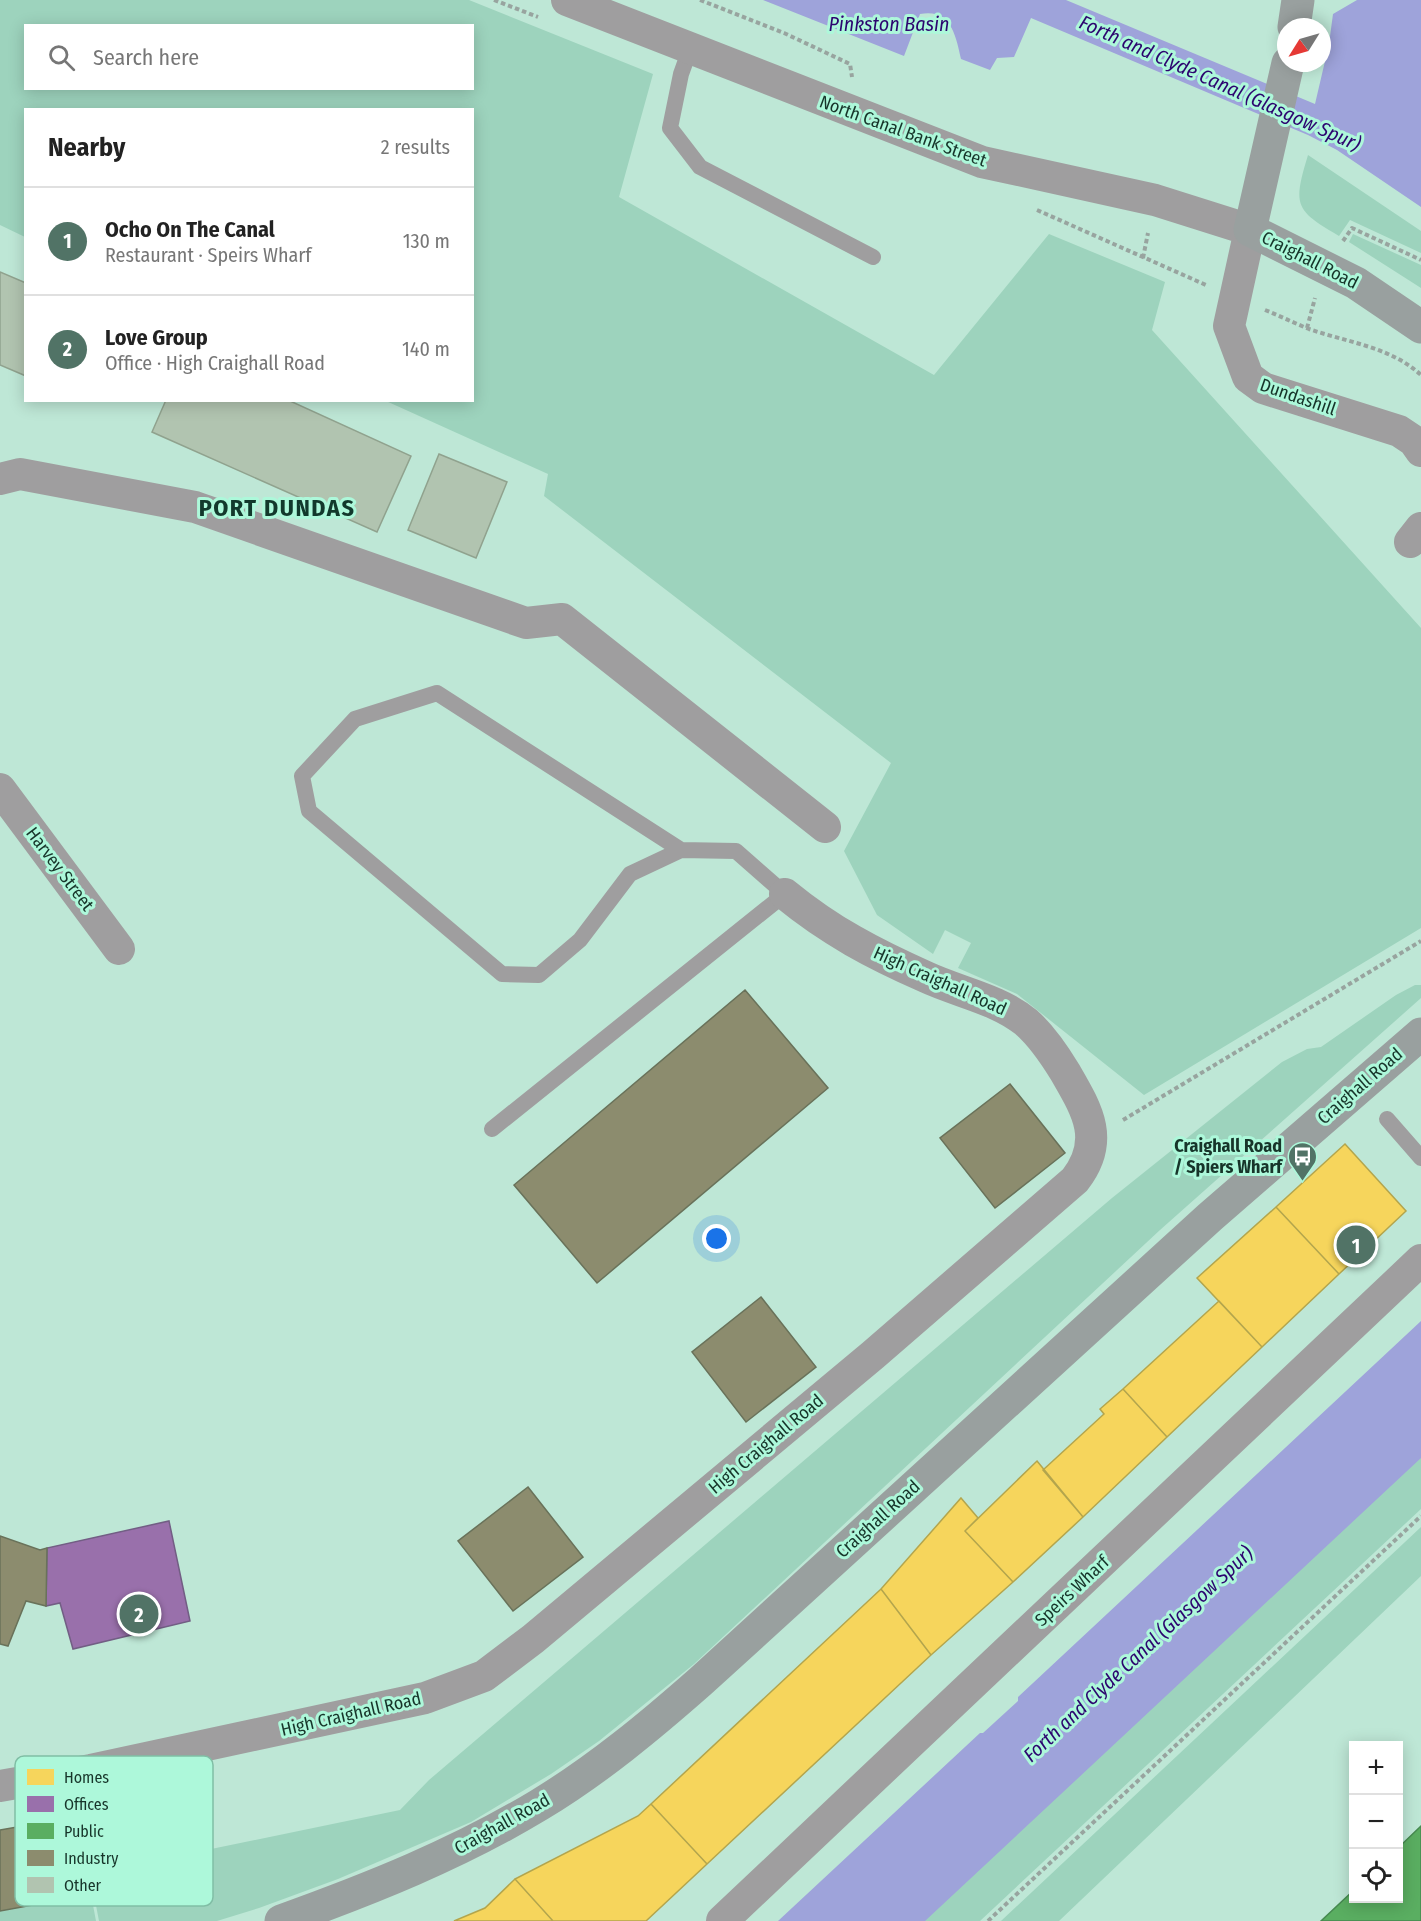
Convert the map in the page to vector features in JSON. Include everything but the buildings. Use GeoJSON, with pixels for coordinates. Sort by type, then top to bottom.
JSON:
{"type":"FeatureCollection","features":[{"type":"Feature","properties":{"kind":"main road","name":"Craighall Road"},"geometry":{"type":"LineString","coordinates":[[1286,72],[1250,230],[1327,266],[1386,302],[1421,327]]}},
{"type":"Feature","properties":{"kind":"main road","name":"Craighall Road"},"geometry":{"type":"LineString","coordinates":[[281,1921],[420,1867],[477,1839],[563,1790],[636,1736],[709,1674],[1210,1217],[1421,1034]]}},
{"type":"Feature","properties":{"kind":"street","name":"North Canal Bank Street"},"geometry":{"type":"LineString","coordinates":[[567,0],[982,162],[1155,200],[1250,230]]}},
{"type":"Feature","properties":{"kind":"street","name":"Dundashill"},"geometry":{"type":"LineString","coordinates":[[1250,230],[1229,326],[1235,349],[1248,377],[1263,388],[1400,431],[1414,441],[1421,451]]}},
{"type":"Feature","properties":{"kind":"street"},"geometry":{"type":"LineString","coordinates":[[0,479],[20,474],[195,507],[526,623],[562,619],[825,827]]}},
{"type":"Feature","properties":{"kind":"street","name":"Harvey Street"},"geometry":{"type":"LineString","coordinates":[[0,789],[119,949]]}},
{"type":"Feature","properties":{"kind":"street","name":"High Craighall Road"},"geometry":{"type":"LineString","coordinates":[[157,1756],[352,1715],[447,1691],[484,1676],[533,1639],[864,1363],[1075,1180],[1089,1155],[1092,1139],[1088,1113],[1053,1053],[1025,1022],[1007,1010],[927,978],[851,941],[820,923],[785,894]]}},
{"type":"Feature","properties":{"kind":"street","name":"Speirs Wharf"},"geometry":{"type":"LineString","coordinates":[[722,1921],[1421,1260]]}},
{"type":"Feature","properties":{"kind":"street","name":"High Craighall Road"},"geometry":{"type":"LineString","coordinates":[[0,1786],[15,1783]]}},
{"type":"Feature","properties":{"kind":"lane"},"geometry":{"type":"LineString","coordinates":[[690,49],[681,74],[670,128],[699,167],[873,257]]}},
{"type":"Feature","properties":{"kind":"lane"},"geometry":{"type":"LineString","coordinates":[[492,1129],[785,894],[736,851],[681,850],[630,874],[580,940],[539,975],[502,974],[309,811],[302,776],[355,719],[437,693],[681,850]]}},
{"type":"Feature","properties":{"kind":"lane"},"geometry":{"type":"LineString","coordinates":[[1387,1119],[1421,1158]]}},
{"type":"Feature","properties":{"kind":"path"},"geometry":{"type":"LineString","coordinates":[[1327,266],[1352,228],[1421,260]]}},
{"type":"Feature","properties":{"kind":"path"},"geometry":{"type":"LineString","coordinates":[[1307,328],[1386,352],[1403,361],[1421,375]]}},
{"type":"Feature","properties":{"kind":"path"},"geometry":{"type":"LineString","coordinates":[[1092,1139],[1421,941]]}},
{"type":"Feature","properties":{"kind":"path"},"geometry":{"type":"LineString","coordinates":[[988,1921],[1421,1516]]}},
{"type":"Feature","properties":{"kind":"green space"},"geometry":{"type":"Polygon","coordinates":[[[0,0],[469,0],[653,74],[619,197],[934,375],[1049,234],[1165,282],[1152,330],[1421,628],[1421,928],[1144,1095],[1017,994],[958,968],[971,943],[945,930],[933,954],[877,915],[844,851],[891,763],[544,496],[548,474],[388,402],[474,402],[474,108],[24,108],[24,237],[0,225],[0,0]]]}},
{"type":"Feature","properties":{"kind":"green space"},"geometry":{"type":"Polygon","coordinates":[[[1308,155],[1421,231],[1421,253],[1350,220],[1339,236],[1313,219],[1305,212],[1299,196],[1308,155]]]}},
{"type":"Feature","properties":{"kind":"green space"},"geometry":{"type":"Polygon","coordinates":[[[1353,234],[1421,265],[1421,288],[1349,242],[1353,234]]]}},
{"type":"Feature","properties":{"kind":"green space"},"geometry":{"type":"Polygon","coordinates":[[[1415,985],[1421,985],[1421,998],[1160,1230],[694,1664],[599,1741],[551,1774],[471,1822],[338,1879],[259,1908],[217,1921],[99,1921],[96,1906],[213,1906],[213,1849],[400,1810],[429,1780],[1112,1198],[1282,1062],[1307,1049],[1321,1047],[1396,995],[1415,985]]]}},
{"type":"Feature","properties":{"kind":"green space"},"geometry":{"type":"Polygon","coordinates":[[[1421,1455],[1421,1509],[980,1921],[922,1921],[1421,1455]]]}},
{"type":"Feature","properties":{"kind":"green space"},"geometry":{"type":"Polygon","coordinates":[[[1421,1527],[1421,1576],[1059,1921],[1001,1921],[1421,1527]]]}},
{"type":"Feature","properties":{"kind":"green space"},"geometry":{"type":"Polygon","coordinates":[[[15,1899],[15,1906],[93,1906],[96,1921],[0,1921],[0,1902],[15,1899]]]}},
{"type":"Feature","properties":{"kind":"water"},"geometry":{"type":"Polygon","coordinates":[[[763,0],[1066,0],[1315,104],[1322,72],[1331,72],[1333,14],[1357,0],[1421,0],[1421,207],[1337,150],[1308,135],[1031,18],[1014,57],[997,58],[990,70],[961,59],[957,41],[950,26],[939,15],[930,13],[920,14],[904,56],[763,0]]]}},
{"type":"Feature","properties":{"kind":"water","name":"Forth and Clyde Canal (Glasgow Spur)"},"geometry":{"type":"Polygon","coordinates":[[[1421,1321],[1421,1458],[925,1921],[778,1921],[980,1733],[983,1733],[1018,1701],[1018,1697],[1421,1321]]]}},
{"type":"Feature","properties":{"kind":"place","name":"Craighall Road / Spiers Wharf"},"geometry":{"type":"Point","coordinates":[1303,1182]}},
{"type":"Feature","properties":{"kind":"place","name":"Ocho On The Canal"},"geometry":{"type":"Point","coordinates":[1356,1245]}},
{"type":"Feature","properties":{"kind":"place","name":"Love Group"},"geometry":{"type":"Point","coordinates":[139,1614]}},
{"type":"Feature","properties":{"kind":"district","name":"PORT DUNDAS"},"geometry":{"type":"Point","coordinates":[277,508]}},
{"type":"Feature","properties":{"kind":"water label","name":"Pinkston Basin"},"geometry":{"type":"Point","coordinates":[889,24]}}]}
